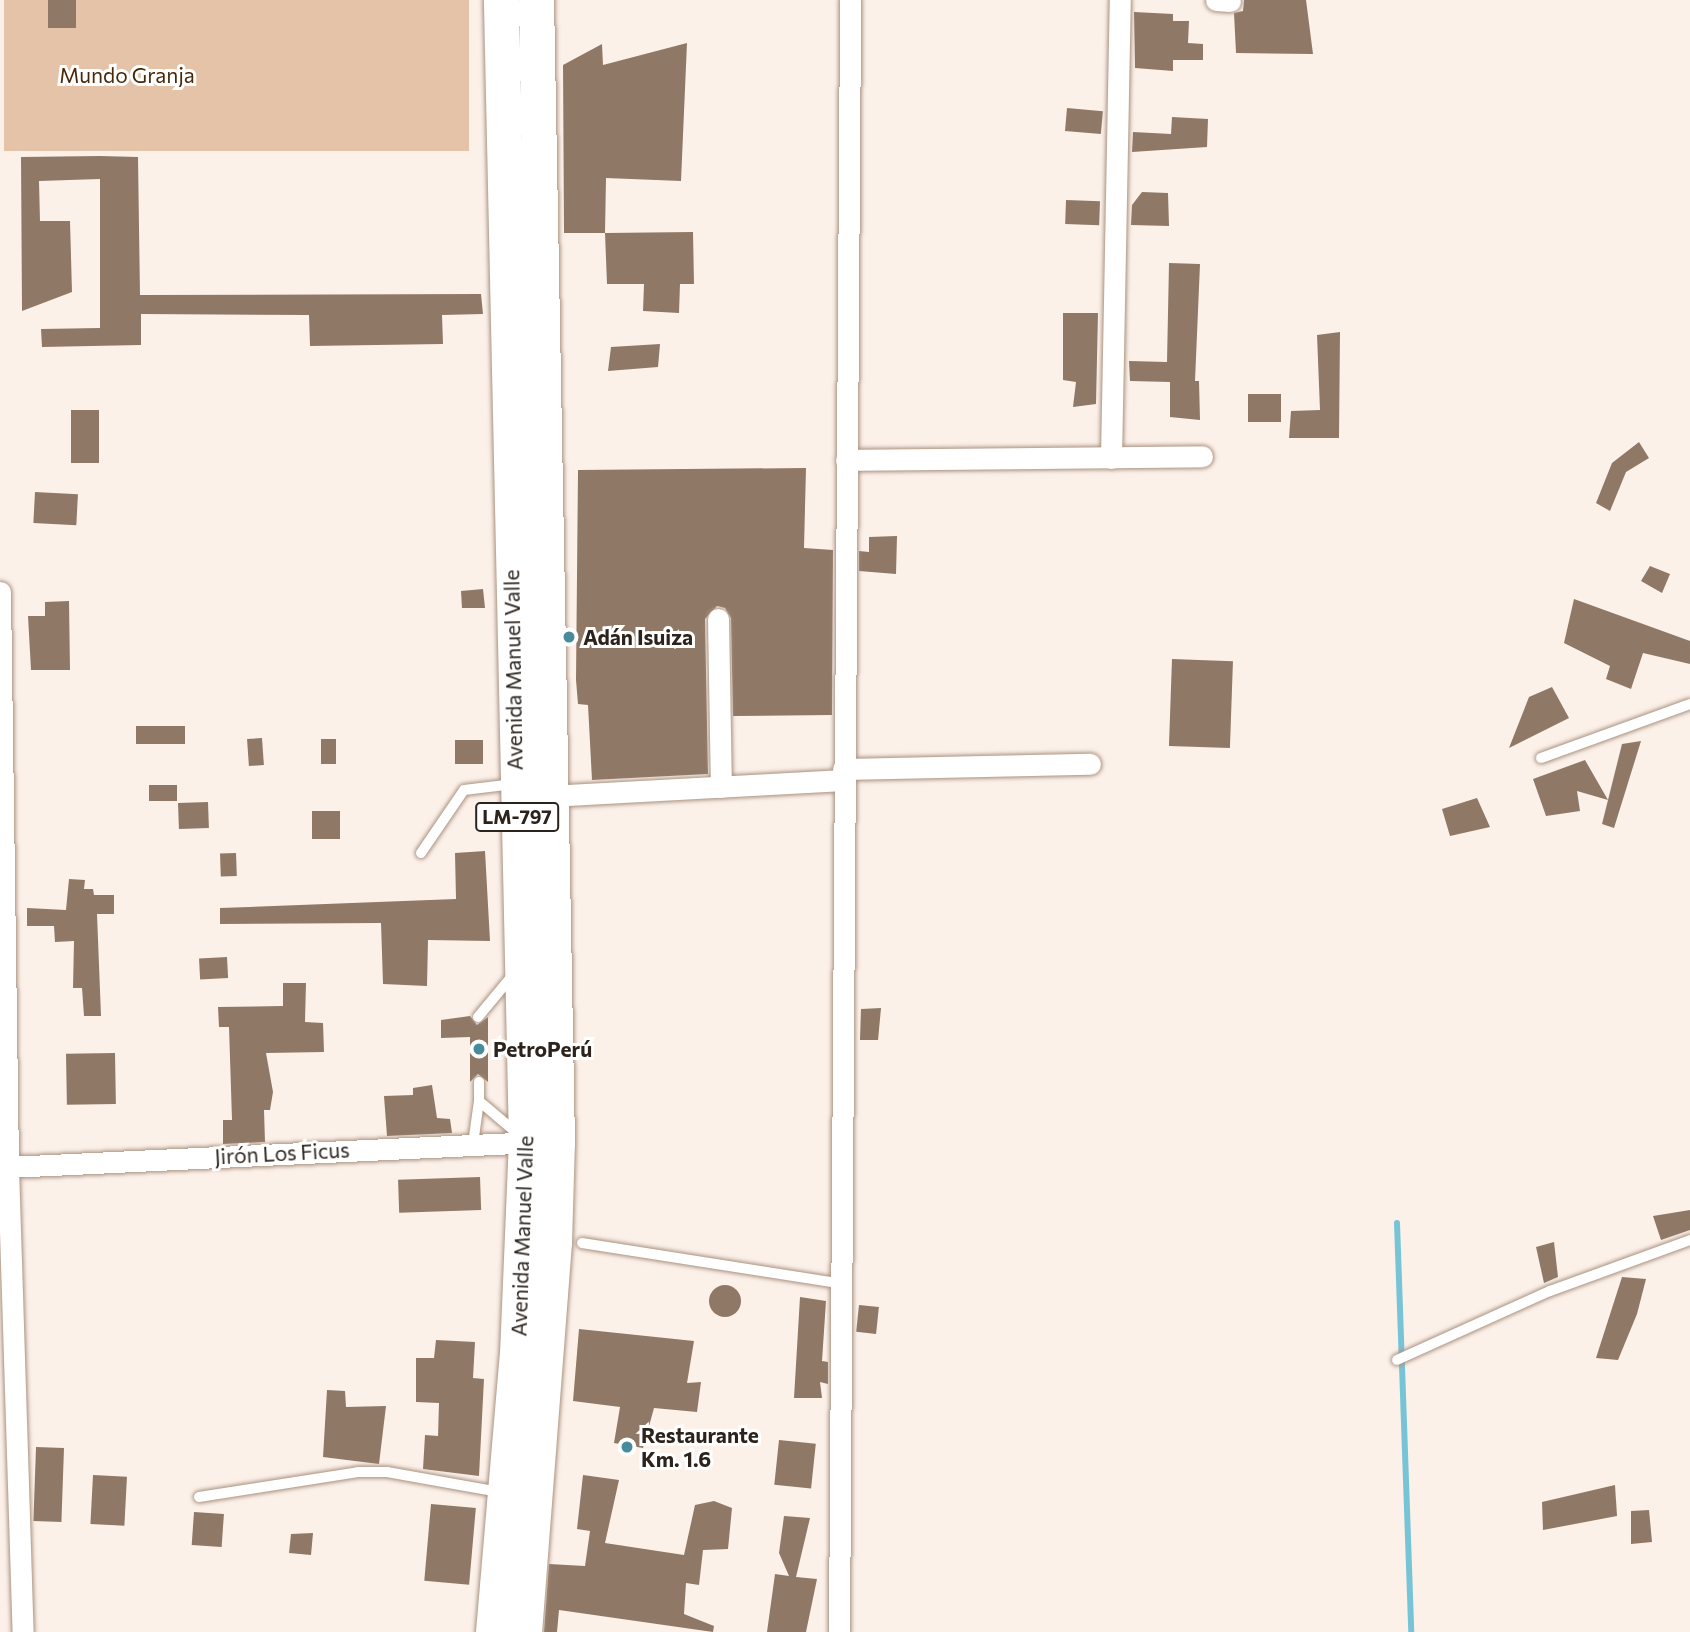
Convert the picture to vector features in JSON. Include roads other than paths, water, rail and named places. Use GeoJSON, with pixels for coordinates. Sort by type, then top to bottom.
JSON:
{"type":"FeatureCollection","features":[{"type":"Feature","properties":{"kind":"main road","name":"Avenida Manuel Valle"},"geometry":{"type":"LineString","coordinates":[[501,0],[521,965],[554,1242],[524,1632]]}},
{"type":"Feature","properties":{"kind":"main road","name":"Avenida Manuel Valle"},"geometry":{"type":"LineString","coordinates":[[493,1632],[542,1142],[550,796],[536,0]]}},
{"type":"Feature","properties":{"kind":"street"},"geometry":{"type":"LineString","coordinates":[[839,1632],[850,0]]}},
{"type":"Feature","properties":{"kind":"street"},"geometry":{"type":"LineString","coordinates":[[1111,458],[1120,0]]}},
{"type":"Feature","properties":{"kind":"street"},"geometry":{"type":"LineString","coordinates":[[1216,0],[1230,1]]}},
{"type":"Feature","properties":{"kind":"street"},"geometry":{"type":"LineString","coordinates":[[846,460],[1202,456]]}},
{"type":"Feature","properties":{"kind":"street"},"geometry":{"type":"LineString","coordinates":[[0,592],[8,1167],[23,1632]]}},
{"type":"Feature","properties":{"kind":"street"},"geometry":{"type":"LineString","coordinates":[[718,619],[720,787]]}},
{"type":"Feature","properties":{"kind":"street"},"geometry":{"type":"LineString","coordinates":[[550,796],[720,787],[843,775],[1090,764]]}},
{"type":"Feature","properties":{"kind":"street","name":"Jirón Los Ficus"},"geometry":{"type":"LineString","coordinates":[[8,1167],[473,1143],[542,1142]]}},
{"type":"Feature","properties":{"kind":"lane"},"geometry":{"type":"LineString","coordinates":[[1541,758],[1690,704]]}},
{"type":"Feature","properties":{"kind":"lane"},"geometry":{"type":"LineString","coordinates":[[421,853],[464,790],[516,784]]}},
{"type":"Feature","properties":{"kind":"lane"},"geometry":{"type":"LineString","coordinates":[[478,1017],[521,965]]}},
{"type":"Feature","properties":{"kind":"lane"},"geometry":{"type":"LineString","coordinates":[[473,1143],[479,1082]]}},
{"type":"Feature","properties":{"kind":"lane"},"geometry":{"type":"LineString","coordinates":[[479,1101],[542,1142]]}},
{"type":"Feature","properties":{"kind":"lane"},"geometry":{"type":"LineString","coordinates":[[1397,1360],[1550,1291],[1690,1240]]}},
{"type":"Feature","properties":{"kind":"lane"},"geometry":{"type":"LineString","coordinates":[[582,1243],[843,1284]]}},
{"type":"Feature","properties":{"kind":"lane"},"geometry":{"type":"LineString","coordinates":[[199,1497],[358,1472],[387,1472],[505,1493]]}},
{"type":"Feature","properties":{"kind":"waterway"},"geometry":{"type":"LineString","coordinates":[[1397,1223],[1411,1632]]}},
{"type":"Feature","properties":{"kind":"place","name":"Adán Isuiza"},"geometry":{"type":"Point","coordinates":[569,637]}},
{"type":"Feature","properties":{"kind":"place","name":"PetroPerú"},"geometry":{"type":"Point","coordinates":[479,1049]}},
{"type":"Feature","properties":{"kind":"place","name":"Restaurante Km. 1.6"},"geometry":{"type":"Point","coordinates":[627,1447]}},
{"type":"Feature","properties":{"kind":"park label","name":"Mundo Granja"},"geometry":{"type":"Point","coordinates":[127,75]}}]}
